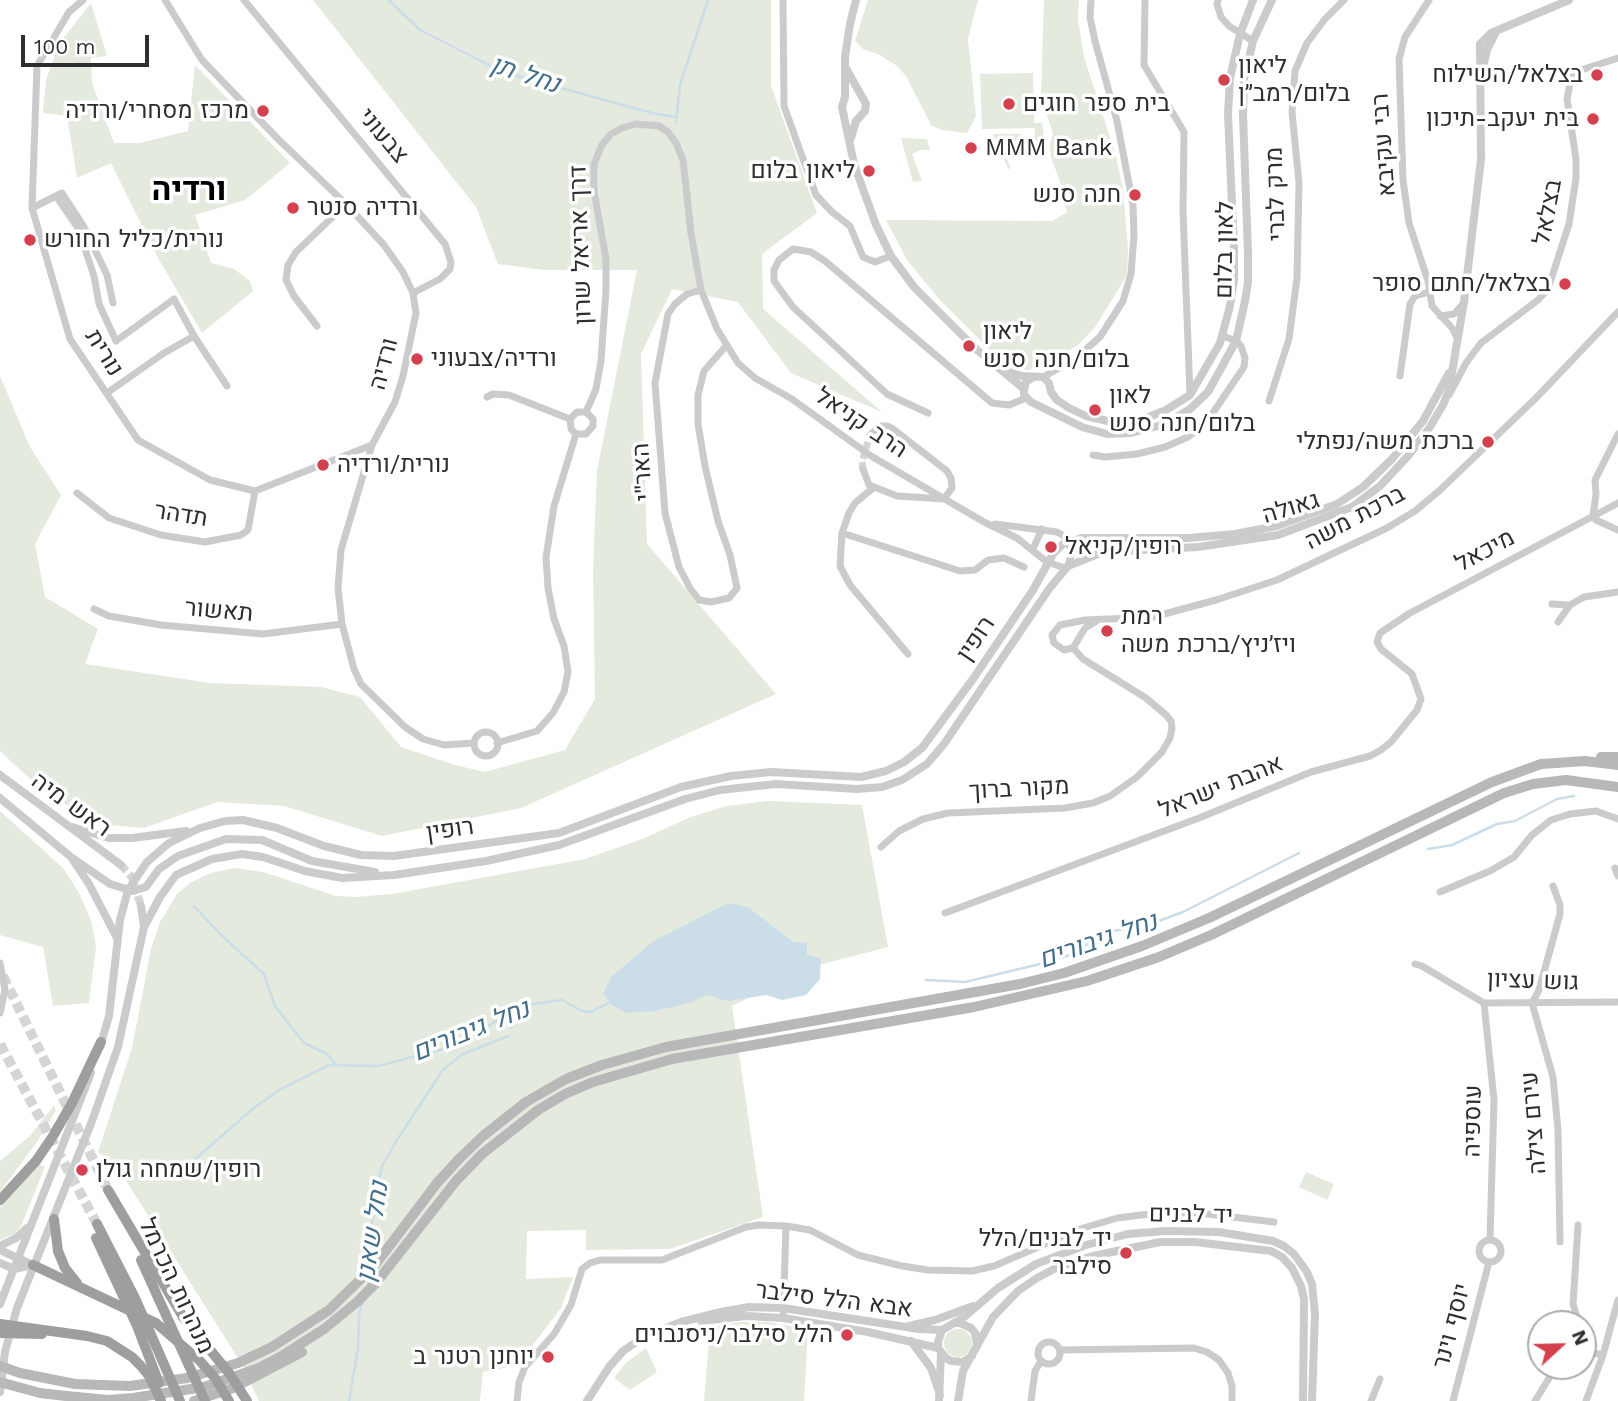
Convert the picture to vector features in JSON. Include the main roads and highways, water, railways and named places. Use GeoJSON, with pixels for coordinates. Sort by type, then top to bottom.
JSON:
{"type":"FeatureCollection","features":[{"type":"Feature","properties":{"kind":"highway"},"geometry":{"type":"LineString","coordinates":[[0,1200],[36,1161],[53,1136],[102,1042]]}},
{"type":"Feature","properties":{"kind":"highway","name":"מנהרות הכרמל"},"geometry":{"type":"LineString","coordinates":[[205,1401],[161,1300],[108,1190],[183,1317],[229,1373],[247,1401]]}},
{"type":"Feature","properties":{"kind":"highway"},"geometry":{"type":"LineString","coordinates":[[54,1219],[58,1251],[65,1268],[78,1285]]}},
{"type":"Feature","properties":{"kind":"highway","name":"מנהרות הכרמל"},"geometry":{"type":"LineString","coordinates":[[163,1401],[146,1349],[94,1225],[135,1298],[180,1401]]}},
{"type":"Feature","properties":{"kind":"highway"},"geometry":{"type":"LineString","coordinates":[[33,1265],[156,1323],[200,1361],[215,1378],[229,1401]]}},
{"type":"Feature","properties":{"kind":"highway"},"geometry":{"type":"LineString","coordinates":[[0,1324],[87,1336],[107,1342],[132,1357],[149,1376],[163,1401]]}},
{"type":"Feature","properties":{"kind":"highway"},"geometry":{"type":"LineString","coordinates":[[0,1333],[66,1333]]}},
{"type":"Feature","properties":{"kind":"main road"},"geometry":{"type":"LineString","coordinates":[[0,1367],[75,1384],[130,1386],[165,1382],[215,1371],[272,1347],[329,1310],[375,1265],[437,1182],[482,1136],[526,1102],[566,1079],[602,1065],[666,1047],[996,988],[1064,973],[1199,923],[1492,782],[1541,765],[1618,757]]}},
{"type":"Feature","properties":{"kind":"main road"},"geometry":{"type":"LineString","coordinates":[[1552,763],[1585,761],[1618,765]]}},
{"type":"Feature","properties":{"kind":"main road"},"geometry":{"type":"LineString","coordinates":[[194,1401],[233,1388],[306,1349],[375,1283],[456,1181],[482,1154],[538,1110],[565,1094],[593,1082],[672,1059],[974,1007],[1087,981],[1159,957],[1211,935],[1504,793],[1533,784],[1566,780],[1618,787]]}},
{"type":"Feature","properties":{"kind":"main road"},"geometry":{"type":"LineString","coordinates":[[0,1382],[40,1393],[108,1400],[190,1391],[227,1380],[280,1357],[338,1319]]}},
{"type":"Feature","properties":{"kind":"water"},"geometry":{"type":"Polygon","coordinates":[[[728,903],[748,907],[793,942],[807,943],[807,955],[821,958],[820,979],[806,995],[782,1000],[766,995],[728,1001],[707,995],[689,1003],[655,1011],[626,1013],[612,1005],[603,993],[612,976],[654,941],[728,903]]]}},
{"type":"Feature","properties":{"kind":"waterway","name":"נחל תן"},"geometry":{"type":"LineString","coordinates":[[389,0],[420,30],[503,72],[652,113],[676,117]]}},
{"type":"Feature","properties":{"kind":"waterway"},"geometry":{"type":"LineString","coordinates":[[676,122],[680,85],[708,0]]}},
{"type":"Feature","properties":{"kind":"waterway"},"geometry":{"type":"LineString","coordinates":[[1428,849],[1452,845],[1497,824],[1515,821],[1557,799],[1574,796]]}},
{"type":"Feature","properties":{"kind":"waterway","name":"נחל גיבורים"},"geometry":{"type":"LineString","coordinates":[[926,980],[965,982],[1070,955],[1107,932],[1148,925],[1183,912],[1299,853]]}},
{"type":"Feature","properties":{"kind":"waterway"},"geometry":{"type":"LineString","coordinates":[[194,906],[264,974],[275,1006],[304,1043],[327,1054],[335,1064]]}},
{"type":"Feature","properties":{"kind":"waterway","name":"נחל גיבורים"},"geometry":{"type":"LineString","coordinates":[[172,1179],[255,1107],[281,1089],[329,1065],[378,1066],[443,1049],[528,1005],[562,1000],[582,1011],[591,1012],[612,1001]]}},
{"type":"Feature","properties":{"kind":"waterway","name":"נחל שאנן"},"geometry":{"type":"LineString","coordinates":[[511,1028],[518,1008]]}},
{"type":"Feature","properties":{"kind":"waterway","name":"נחל שאנן"},"geometry":{"type":"LineString","coordinates":[[371,1264],[369,1246],[382,1166],[397,1140],[443,1070],[461,1055],[508,1036]]}},
{"type":"Feature","properties":{"kind":"waterway","name":"נחל שאנן"},"geometry":{"type":"LineString","coordinates":[[367,1288],[371,1274]]}},
{"type":"Feature","properties":{"kind":"waterway","name":"נחל שאנן"},"geometry":{"type":"LineString","coordinates":[[349,1401],[363,1301]]}},
{"type":"Feature","properties":{"kind":"tunnel"},"geometry":{"type":"LineString","coordinates":[[863,469],[862,462],[870,435]]}},
{"type":"Feature","properties":{"kind":"tunnel"},"geometry":{"type":"LineString","coordinates":[[121,865],[132,877],[141,906]]}},
{"type":"Feature","properties":{"kind":"tunnel"},"geometry":{"type":"LineString","coordinates":[[3,976],[108,1190]]}},
{"type":"Feature","properties":{"kind":"tunnel"},"geometry":{"type":"LineString","coordinates":[[0,1044],[97,1224]]}},
{"type":"Feature","properties":{"kind":"place","name":"בצלאל/השילוח"},"geometry":{"type":"Point","coordinates":[1597,75]}},
{"type":"Feature","properties":{"kind":"place","name":"ליאון בלום/רמב״ן"},"geometry":{"type":"Point","coordinates":[1224,80]}},
{"type":"Feature","properties":{"kind":"place","name":"בית ספר חוגים"},"geometry":{"type":"Point","coordinates":[1009,104]}},
{"type":"Feature","properties":{"kind":"place","name":"מרכז מסחרי/ורדיה"},"geometry":{"type":"Point","coordinates":[263,111]}},
{"type":"Feature","properties":{"kind":"place","name":"בית יעקב-תיכון"},"geometry":{"type":"Point","coordinates":[1593,119]}},
{"type":"Feature","properties":{"kind":"place","name":"MMM Bank"},"geometry":{"type":"Point","coordinates":[971,148]}},
{"type":"Feature","properties":{"kind":"place","name":"ליאון בלום"},"geometry":{"type":"Point","coordinates":[869,171]}},
{"type":"Feature","properties":{"kind":"place","name":"חנה סנש"},"geometry":{"type":"Point","coordinates":[1135,195]}},
{"type":"Feature","properties":{"kind":"place","name":"ורדיה סנטר"},"geometry":{"type":"Point","coordinates":[293,208]}},
{"type":"Feature","properties":{"kind":"place","name":"נורית/כליל החורש"},"geometry":{"type":"Point","coordinates":[30,240]}},
{"type":"Feature","properties":{"kind":"place","name":"בצלאל/חתם סופר"},"geometry":{"type":"Point","coordinates":[1565,284]}},
{"type":"Feature","properties":{"kind":"place","name":"ליאון בלום/חנה סנש"},"geometry":{"type":"Point","coordinates":[969,346]}},
{"type":"Feature","properties":{"kind":"place","name":"ורדיה/צבעוני"},"geometry":{"type":"Point","coordinates":[417,359]}},
{"type":"Feature","properties":{"kind":"place","name":"לאון בלום/חנה סנש"},"geometry":{"type":"Point","coordinates":[1095,410]}},
{"type":"Feature","properties":{"kind":"place","name":"ברכת משה/נפתלי"},"geometry":{"type":"Point","coordinates":[1488,442]}},
{"type":"Feature","properties":{"kind":"place","name":"נורית/ורדיה"},"geometry":{"type":"Point","coordinates":[323,465]}},
{"type":"Feature","properties":{"kind":"place","name":"רופין/קניאל"},"geometry":{"type":"Point","coordinates":[1051,547]}},
{"type":"Feature","properties":{"kind":"place","name":"רמת ויז׳ניץ/ברכת משה"},"geometry":{"type":"Point","coordinates":[1107,631]}},
{"type":"Feature","properties":{"kind":"place","name":"רופין/שמחה גולן"},"geometry":{"type":"Point","coordinates":[82,1170]}},
{"type":"Feature","properties":{"kind":"place","name":"יד לבנים/הלל סילבר"},"geometry":{"type":"Point","coordinates":[1126,1253]}},
{"type":"Feature","properties":{"kind":"place","name":"הלל סילבר/ניסנבוים"},"geometry":{"type":"Point","coordinates":[847,1335]}},
{"type":"Feature","properties":{"kind":"place","name":"יוחנן רטנר ב"},"geometry":{"type":"Point","coordinates":[548,1357]}},
{"type":"Feature","properties":{"kind":"district","name":"ורדיה"},"geometry":{"type":"Point","coordinates":[189,191]}}]}
